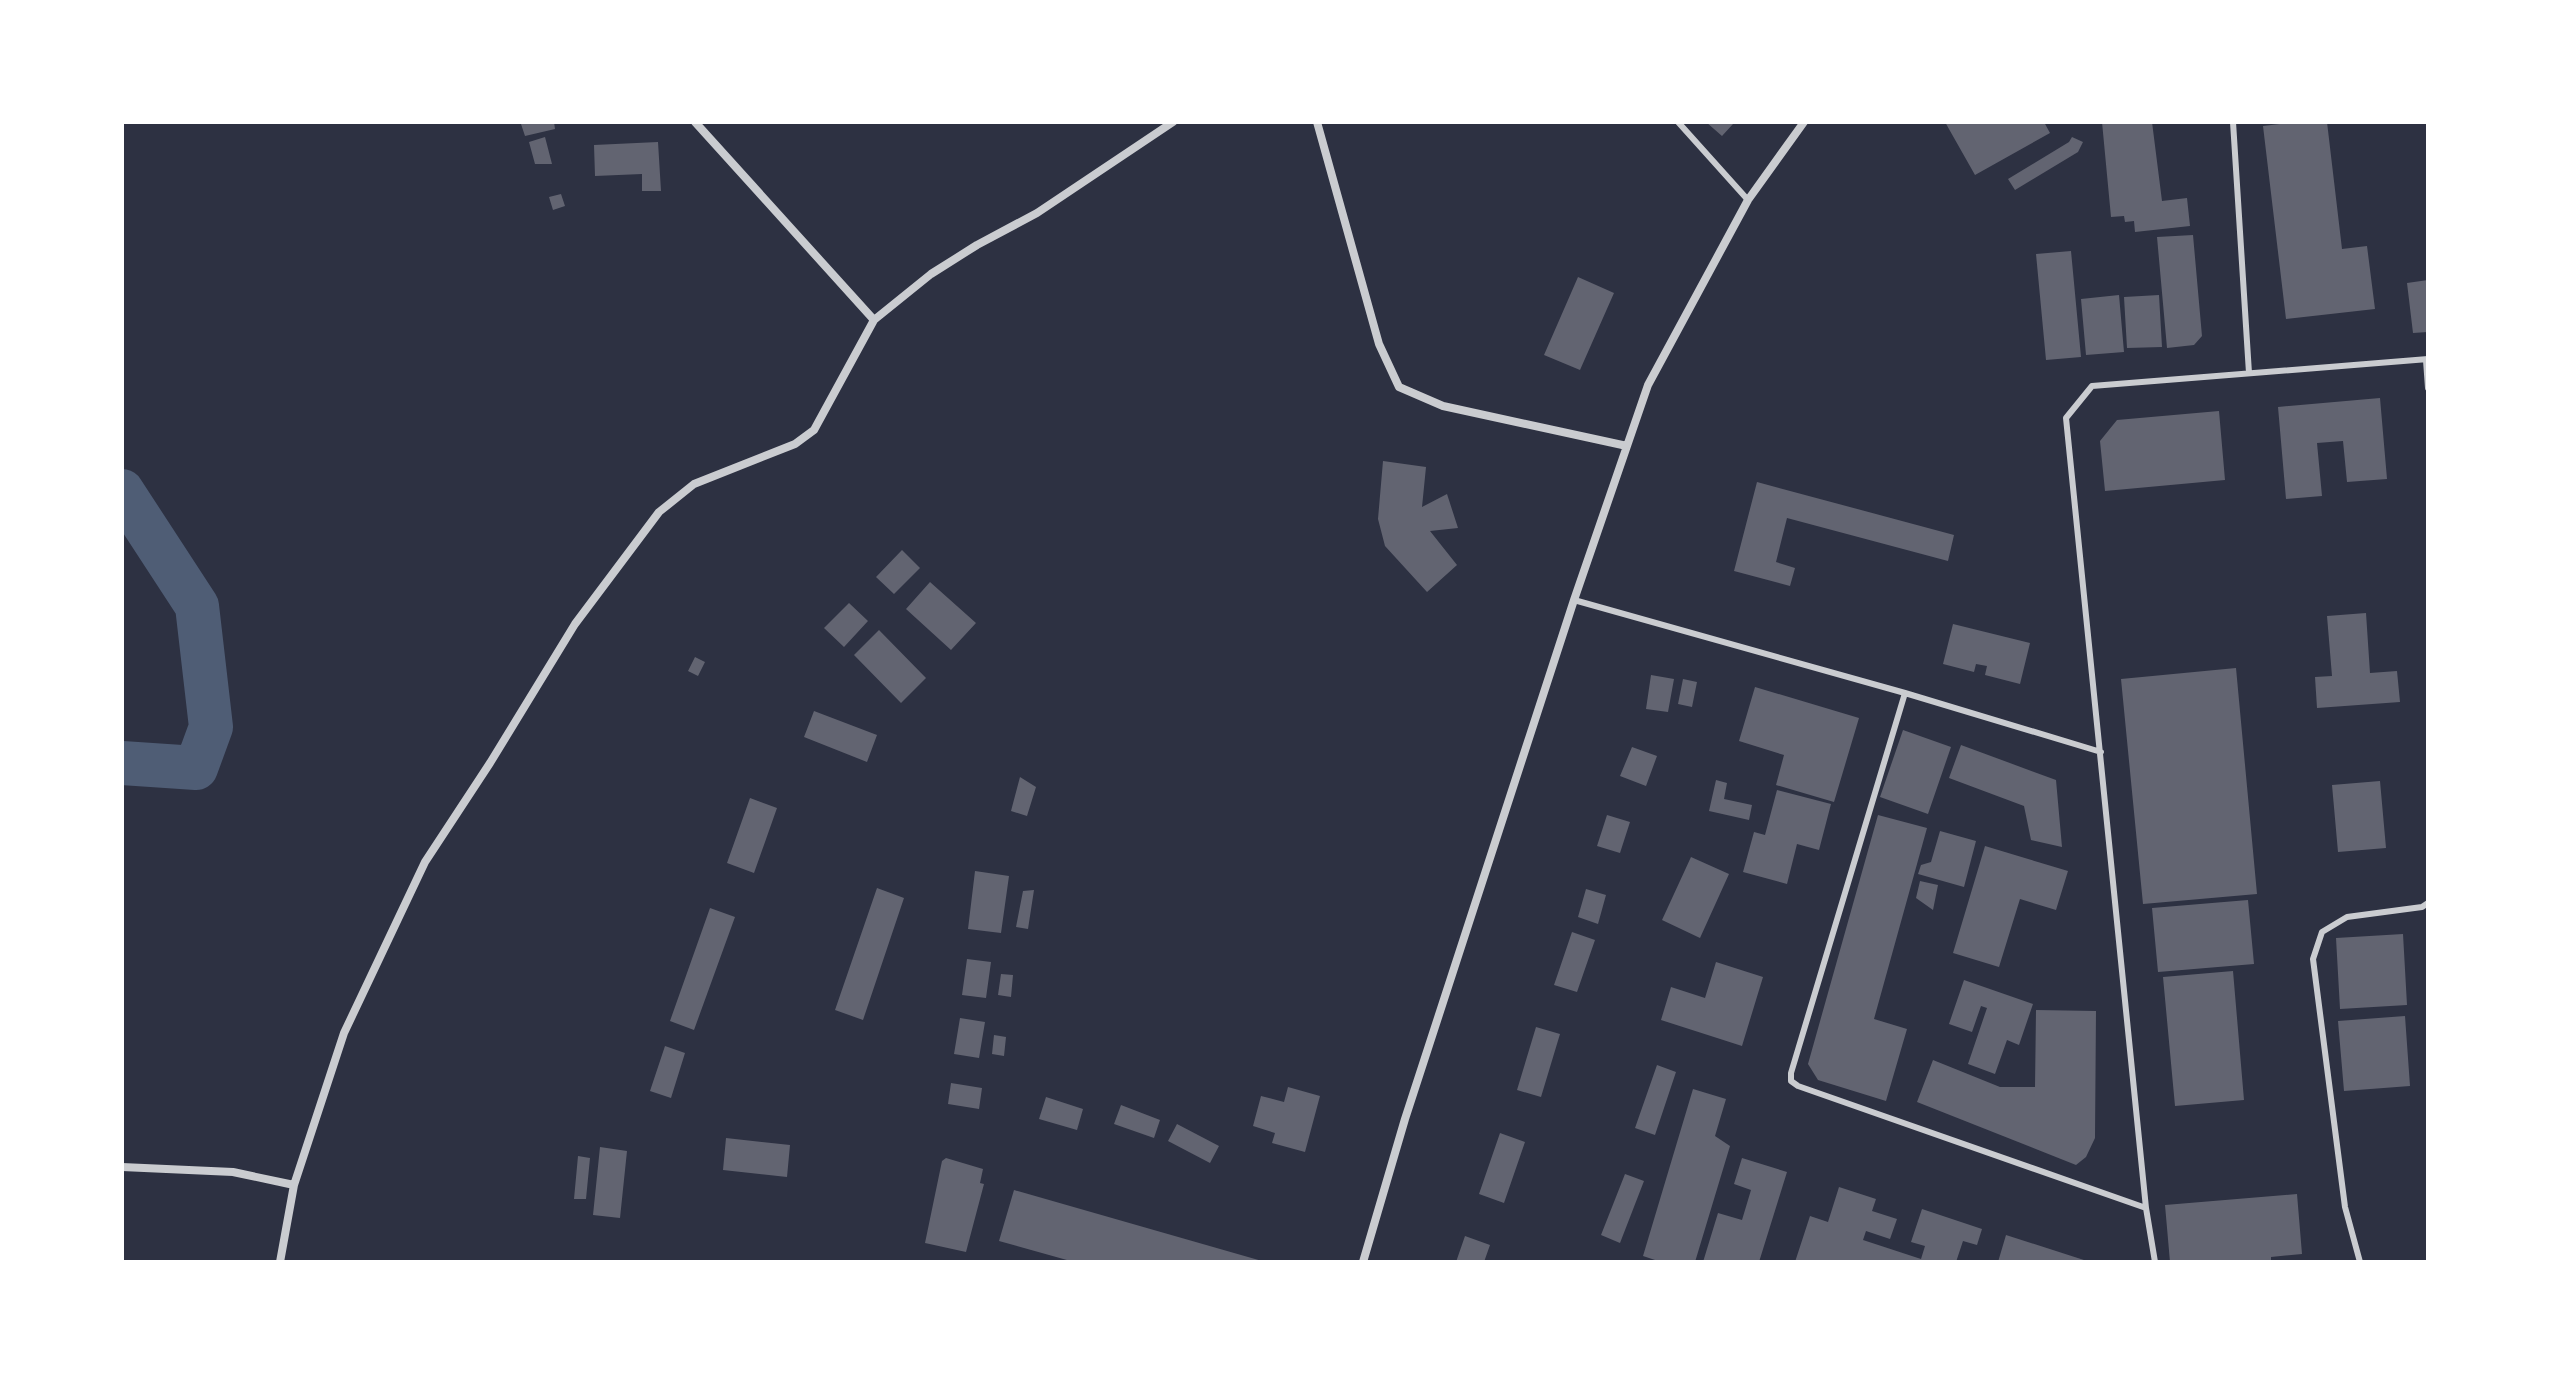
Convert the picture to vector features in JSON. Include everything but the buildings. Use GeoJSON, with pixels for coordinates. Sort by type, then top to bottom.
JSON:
{"type":"FeatureCollection","features":[{"type":"Feature","properties":{"kind":"street"},"geometry":{"type":"LineString","coordinates":[[695,122],[874,320]]}},
{"type":"Feature","properties":{"kind":"street"},"geometry":{"type":"LineString","coordinates":[[280,1262],[294,1185],[344,1033],[425,862],[575,624],[659,512],[694,484],[795,444],[814,430],[874,320],[931,274],[1037,213],[1173,122]]}},
{"type":"Feature","properties":{"kind":"street"},"geometry":{"type":"LineString","coordinates":[[1317,122],[1379,344],[1399,387],[1443,406],[1627,446]]}},
{"type":"Feature","properties":{"kind":"street"},"geometry":{"type":"LineString","coordinates":[[1363,1262],[1405,1119],[1574,600],[1648,385],[1748,200],[1804,122]]}},
{"type":"Feature","properties":{"kind":"street"},"geometry":{"type":"LineString","coordinates":[[122,1167],[233,1172],[294,1185]]}},
{"type":"Feature","properties":{"kind":"lane"},"geometry":{"type":"LineString","coordinates":[[1678,122],[1748,200]]}},
{"type":"Feature","properties":{"kind":"lane"},"geometry":{"type":"LineString","coordinates":[[2233,122],[2249,373]]}},
{"type":"Feature","properties":{"kind":"lane"},"geometry":{"type":"LineString","coordinates":[[2155,1262],[2146,1208],[2066,418],[2092,386],[2427,360],[2428,388]]}},
{"type":"Feature","properties":{"kind":"lane"},"geometry":{"type":"LineString","coordinates":[[1574,600],[2101,752]]}},
{"type":"Feature","properties":{"kind":"lane"},"geometry":{"type":"LineString","coordinates":[[1905,693],[1791,1081],[2146,1208]]}},
{"type":"Feature","properties":{"kind":"lane"},"geometry":{"type":"LineString","coordinates":[[2360,1262],[2345,1207],[2313,959],[2322,932],[2347,917],[2422,907],[2428,903]]}},
{"type":"Feature","properties":{"kind":"waterway"},"geometry":{"type":"LineString","coordinates":[[122,491],[197,606],[211,727],[196,768],[122,763]]}}]}
